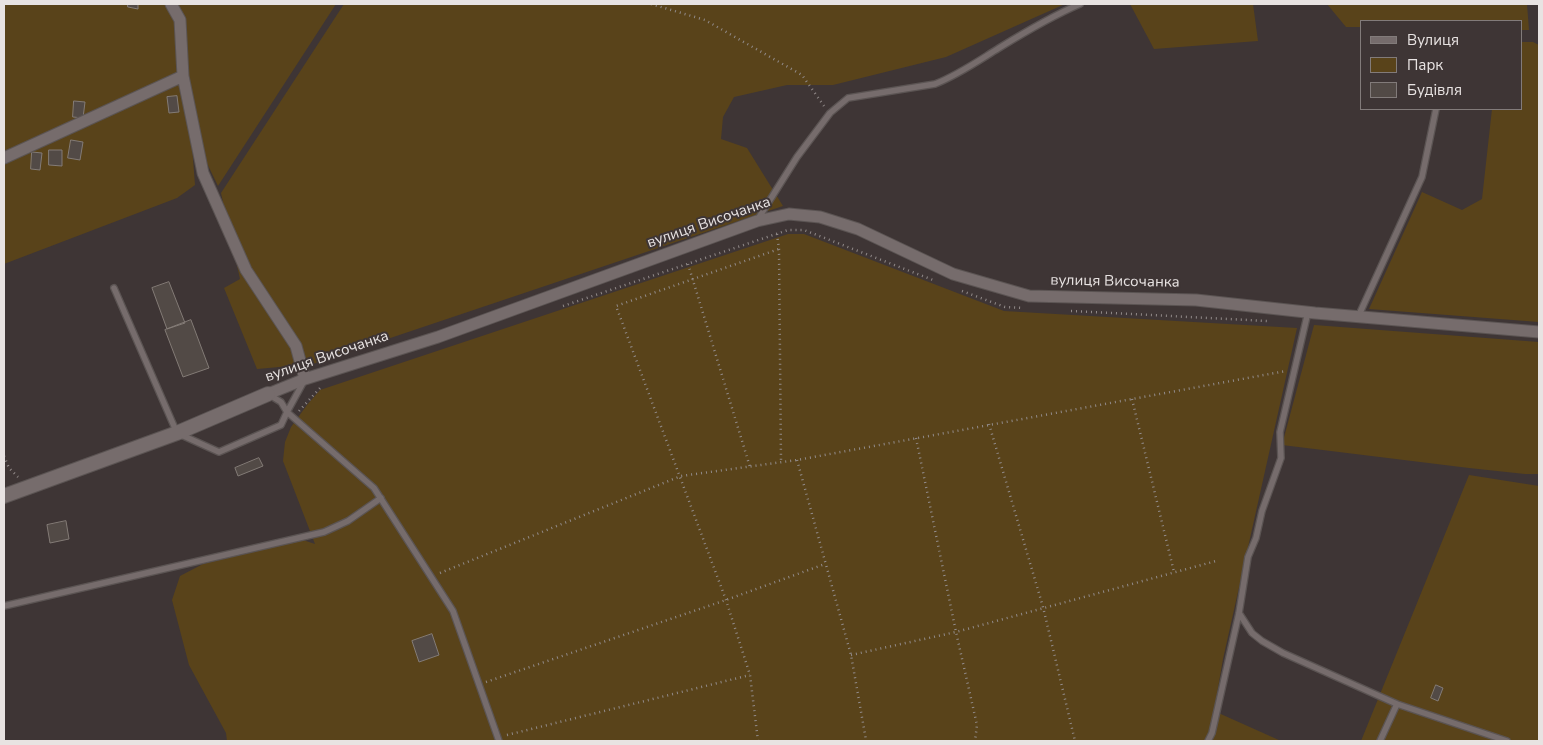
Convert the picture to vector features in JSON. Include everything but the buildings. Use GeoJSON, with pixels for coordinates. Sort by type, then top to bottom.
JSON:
{"type":"FeatureCollection","features":[{"type":"Feature","properties":{"kind":"street"},"geometry":{"type":"LineString","coordinates":[[171,4],[180,20],[183,76],[203,174],[246,270],[296,346],[305,379]]}},
{"type":"Feature","properties":{"kind":"street"},"geometry":{"type":"LineString","coordinates":[[4,158],[183,76]]}},
{"type":"Feature","properties":{"kind":"street","name":"вулиця Височанка"},"geometry":{"type":"LineString","coordinates":[[4,496],[177,433],[305,379],[438,337],[757,221],[789,214],[820,217],[858,228],[953,274],[1029,296],[1196,300],[1358,317],[1539,332]]}},
{"type":"Feature","properties":{"kind":"lane"},"geometry":{"type":"LineString","coordinates":[[757,221],[798,156],[830,113],[848,98],[935,84],[949,78],[1063,11],[1080,4]]}},
{"type":"Feature","properties":{"kind":"lane"},"geometry":{"type":"LineString","coordinates":[[1358,317],[1422,177],[1436,110]]}},
{"type":"Feature","properties":{"kind":"lane"},"geometry":{"type":"LineString","coordinates":[[114,288],[177,433],[219,452],[281,425],[305,379]]}},
{"type":"Feature","properties":{"kind":"lane"},"geometry":{"type":"LineString","coordinates":[[1208,741],[1212,733],[1239,613],[1248,557],[1256,538],[1262,511],[1281,458],[1280,432],[1308,312]]}},
{"type":"Feature","properties":{"kind":"lane"},"geometry":{"type":"LineString","coordinates":[[268,394],[281,402],[287,412],[374,488],[381,498],[453,611],[498,739]]}},
{"type":"Feature","properties":{"kind":"lane"},"geometry":{"type":"LineString","coordinates":[[4,606],[324,532],[348,521],[381,498]]}},
{"type":"Feature","properties":{"kind":"lane"},"geometry":{"type":"LineString","coordinates":[[1239,613],[1252,633],[1283,653],[1397,704],[1507,741]]}},
{"type":"Feature","properties":{"kind":"lane"},"geometry":{"type":"LineString","coordinates":[[1380,741],[1397,704]]}},
{"type":"Feature","properties":{"kind":"path"},"geometry":{"type":"LineString","coordinates":[[651,4],[706,20],[802,75],[830,113]]}},
{"type":"Feature","properties":{"kind":"path"},"geometry":{"type":"LineString","coordinates":[[556,308],[788,230],[804,230],[941,282]]}},
{"type":"Feature","properties":{"kind":"path"},"geometry":{"type":"LineString","coordinates":[[777,234],[779,249],[781,462]]}},
{"type":"Feature","properties":{"kind":"path"},"geometry":{"type":"LineString","coordinates":[[758,741],[750,674],[726,600],[616,306],[779,249]]}},
{"type":"Feature","properties":{"kind":"path"},"geometry":{"type":"LineString","coordinates":[[688,264],[750,466]]}},
{"type":"Feature","properties":{"kind":"path"},"geometry":{"type":"LineString","coordinates":[[959,289],[1004,307],[1024,308]]}},
{"type":"Feature","properties":{"kind":"path"},"geometry":{"type":"LineString","coordinates":[[1063,310],[1276,322]]}},
{"type":"Feature","properties":{"kind":"path"},"geometry":{"type":"LineString","coordinates":[[431,576],[680,476],[797,460],[1295,370]]}},
{"type":"Feature","properties":{"kind":"path"},"geometry":{"type":"LineString","coordinates":[[294,418],[320,388],[329,385]]}},
{"type":"Feature","properties":{"kind":"path"},"geometry":{"type":"LineString","coordinates":[[1132,399],[1174,572]]}},
{"type":"Feature","properties":{"kind":"path"},"geometry":{"type":"LineString","coordinates":[[989,424],[1043,607],[1075,741]]}},
{"type":"Feature","properties":{"kind":"path"},"geometry":{"type":"LineString","coordinates":[[916,438],[977,724],[975,741]]}},
{"type":"Feature","properties":{"kind":"path"},"geometry":{"type":"LineString","coordinates":[[4,456],[9,468],[28,487]]}},
{"type":"Feature","properties":{"kind":"path"},"geometry":{"type":"LineString","coordinates":[[797,460],[851,655],[866,740]]}},
{"type":"Feature","properties":{"kind":"path"},"geometry":{"type":"LineString","coordinates":[[851,655],[956,632],[1216,561]]}},
{"type":"Feature","properties":{"kind":"path"},"geometry":{"type":"LineString","coordinates":[[480,684],[825,564]]}},
{"type":"Feature","properties":{"kind":"path"},"geometry":{"type":"LineString","coordinates":[[498,739],[750,674]]}},
{"type":"Feature","properties":{"kind":"green space"},"geometry":{"type":"Polygon","coordinates":[[[4,4],[336,4],[218,186],[202,153],[187,81],[195,185],[177,198],[4,264],[4,4]]]}},
{"type":"Feature","properties":{"kind":"green space"},"geometry":{"type":"Polygon","coordinates":[[[344,4],[1065,4],[946,57],[833,85],[787,85],[734,97],[723,117],[721,139],[747,148],[783,206],[313,364],[257,369],[224,288],[240,279],[221,193],[344,4]]]}},
{"type":"Feature","properties":{"kind":"green space"},"geometry":{"type":"Polygon","coordinates":[[[1130,4],[1253,4],[1258,41],[1154,49],[1130,4]]]}},
{"type":"Feature","properties":{"kind":"green space"},"geometry":{"type":"Polygon","coordinates":[[[1327,4],[1527,4],[1529,30],[1523,30],[1523,20],[1360,20],[1360,27],[1346,27],[1327,4]]]}},
{"type":"Feature","properties":{"kind":"green space"},"geometry":{"type":"Polygon","coordinates":[[[1523,42],[1533,42],[1539,45],[1539,322],[1369,309],[1422,192],[1462,210],[1482,199],[1492,110],[1523,110],[1523,42]]]}},
{"type":"Feature","properties":{"kind":"green space"},"geometry":{"type":"Polygon","coordinates":[[[788,234],[804,234],[1004,311],[1297,328],[1223,659],[1214,711],[1281,741],[227,741],[226,733],[189,665],[172,600],[180,576],[203,564],[303,540],[315,544],[283,461],[285,442],[291,427],[320,390],[788,234]]]}},
{"type":"Feature","properties":{"kind":"green space"},"geometry":{"type":"Polygon","coordinates":[[[1314,325],[1539,342],[1539,474],[1469,468],[1282,445],[1314,325]]]}},
{"type":"Feature","properties":{"kind":"green space"},"geometry":{"type":"Polygon","coordinates":[[[1469,475],[1539,486],[1539,741],[1361,741],[1469,475]]]}}]}
